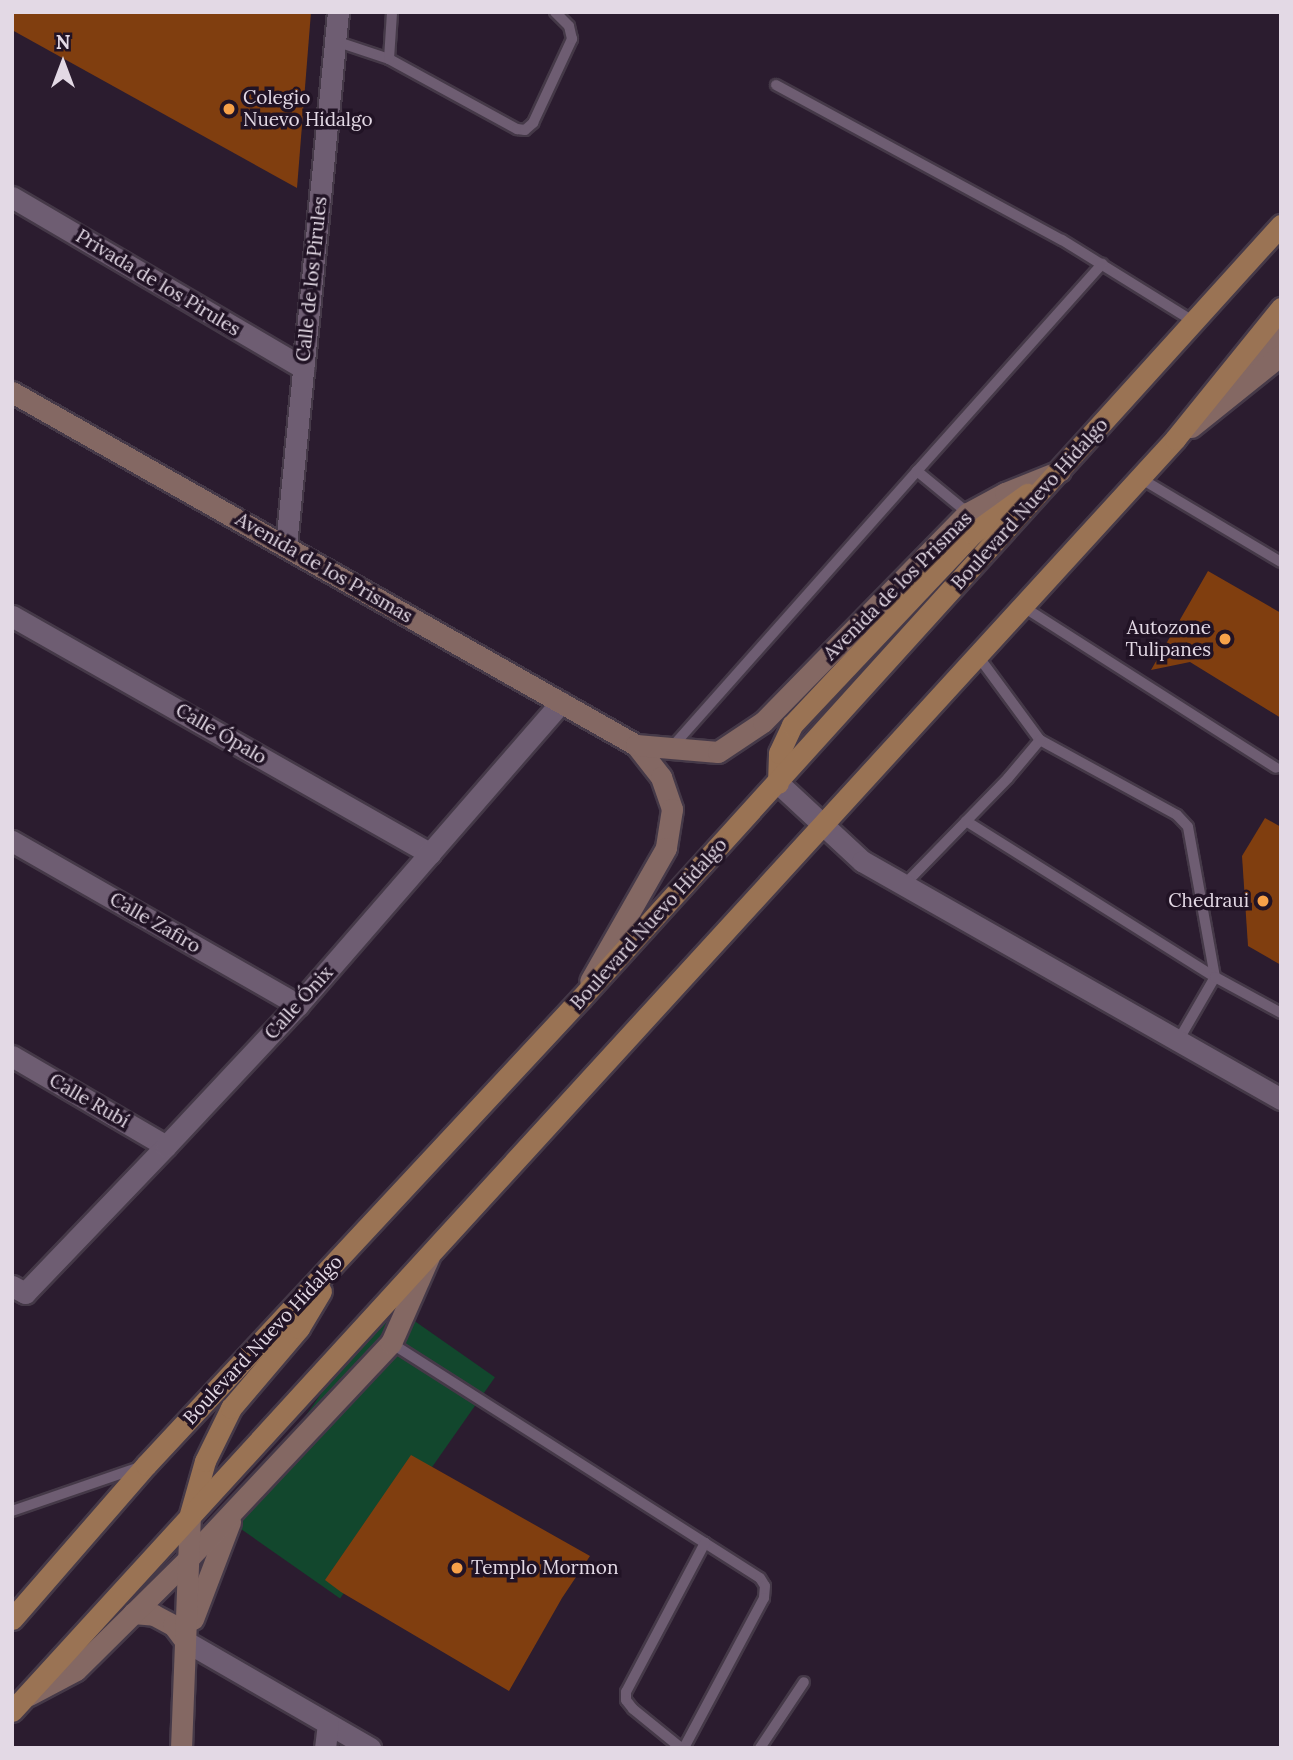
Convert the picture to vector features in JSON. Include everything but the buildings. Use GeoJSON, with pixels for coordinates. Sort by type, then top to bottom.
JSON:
{"type":"FeatureCollection","features":[{"type":"Feature","properties":{"kind":"main road","name":"Boulevard Nuevo Hidalgo"},"geometry":{"type":"LineString","coordinates":[[12,1619],[146,1465],[778,783],[779,752],[792,725],[973,533],[1060,471],[1281,225]]}},
{"type":"Feature","properties":{"kind":"main road"},"geometry":{"type":"LineString","coordinates":[[20,1704],[433,1248],[824,826],[1140,478],[1281,308]]}},
{"type":"Feature","properties":{"kind":"main road"},"geometry":{"type":"LineString","coordinates":[[190,1516],[205,1461],[231,1408],[299,1328],[342,1256]]}},
{"type":"Feature","properties":{"kind":"street","name":"Calle de los Pirules"},"geometry":{"type":"LineString","coordinates":[[286,546],[338,12]]}},
{"type":"Feature","properties":{"kind":"street","name":"Privada de los Pirules"},"geometry":{"type":"LineString","coordinates":[[12,197],[303,368]]}},
{"type":"Feature","properties":{"kind":"street"},"geometry":{"type":"LineString","coordinates":[[1175,439],[1281,333]]}},
{"type":"Feature","properties":{"kind":"street"},"geometry":{"type":"LineString","coordinates":[[1175,439],[1281,355]]}},
{"type":"Feature","properties":{"kind":"street","name":"Avenida de los Prismas"},"geometry":{"type":"LineString","coordinates":[[12,392],[636,745],[662,777],[672,809],[666,848],[581,998]]}},
{"type":"Feature","properties":{"kind":"street","name":"Avenida de los Prismas"},"geometry":{"type":"LineString","coordinates":[[636,745],[718,752],[763,722],[968,513],[1005,493],[1060,471]]}},
{"type":"Feature","properties":{"kind":"street","name":"Calle Ópalo"},"geometry":{"type":"LineString","coordinates":[[12,616],[430,853]]}},
{"type":"Feature","properties":{"kind":"street","name":"Calle Ónix"},"geometry":{"type":"LineString","coordinates":[[18,1289],[166,1146],[298,1005],[561,702]]}},
{"type":"Feature","properties":{"kind":"street"},"geometry":{"type":"LineString","coordinates":[[778,783],[862,861],[1281,1099]]}},
{"type":"Feature","properties":{"kind":"street","name":"Calle Zafiro"},"geometry":{"type":"LineString","coordinates":[[12,841],[298,1005]]}},
{"type":"Feature","properties":{"kind":"street","name":"Calle Rubí"},"geometry":{"type":"LineString","coordinates":[[12,1056],[166,1146]]}},
{"type":"Feature","properties":{"kind":"street"},"geometry":{"type":"LineString","coordinates":[[20,1704],[76,1670],[189,1558],[391,1343],[433,1248]]}},
{"type":"Feature","properties":{"kind":"street"},"geometry":{"type":"LineString","coordinates":[[186,1641],[236,1507]]}},
{"type":"Feature","properties":{"kind":"street"},"geometry":{"type":"LineString","coordinates":[[181,1748],[190,1516]]}},
{"type":"Feature","properties":{"kind":"street"},"geometry":{"type":"LineString","coordinates":[[133,1613],[154,1615],[173,1625],[186,1641],[370,1748]]}},
{"type":"Feature","properties":{"kind":"street"},"geometry":{"type":"LineString","coordinates":[[325,1748],[328,1724]]}},
{"type":"Feature","properties":{"kind":"lane"},"geometry":{"type":"LineString","coordinates":[[389,59],[392,12]]}},
{"type":"Feature","properties":{"kind":"lane"},"geometry":{"type":"LineString","coordinates":[[335,41],[389,59],[517,129],[525,130],[538,113],[572,39],[569,26],[555,12]]}},
{"type":"Feature","properties":{"kind":"lane"},"geometry":{"type":"LineString","coordinates":[[776,85],[1102,264],[1194,322]]}},
{"type":"Feature","properties":{"kind":"lane"},"geometry":{"type":"LineString","coordinates":[[671,749],[1102,264]]}},
{"type":"Feature","properties":{"kind":"lane"},"geometry":{"type":"LineString","coordinates":[[917,471],[968,513]]}},
{"type":"Feature","properties":{"kind":"lane"},"geometry":{"type":"LineString","coordinates":[[1140,478],[1281,562]]}},
{"type":"Feature","properties":{"kind":"lane"},"geometry":{"type":"LineString","coordinates":[[1022,606],[1276,768]]}},
{"type":"Feature","properties":{"kind":"lane"},"geometry":{"type":"LineString","coordinates":[[978,656],[1040,740],[1177,815],[1188,827],[1215,977],[1178,1041]]}},
{"type":"Feature","properties":{"kind":"lane"},"geometry":{"type":"LineString","coordinates":[[904,885],[1008,778],[1040,740]]}},
{"type":"Feature","properties":{"kind":"lane"},"geometry":{"type":"LineString","coordinates":[[966,821],[1215,977],[1281,1013]]}},
{"type":"Feature","properties":{"kind":"lane"},"geometry":{"type":"LineString","coordinates":[[391,1343],[760,1578],[765,1586],[764,1598],[682,1748],[633,1709],[626,1700],[626,1692],[705,1543]]}},
{"type":"Feature","properties":{"kind":"lane"},"geometry":{"type":"LineString","coordinates":[[12,1511],[146,1465]]}},
{"type":"Feature","properties":{"kind":"lane"},"geometry":{"type":"LineString","coordinates":[[760,1748],[804,1682]]}},
{"type":"Feature","properties":{"kind":"green space"},"geometry":{"type":"Polygon","coordinates":[[[386,1301],[495,1377],[340,1598],[231,1522],[386,1301]]]}},
{"type":"Feature","properties":{"kind":"place","name":"Colegio Nuevo Hidalgo"},"geometry":{"type":"Point","coordinates":[229,109]}},
{"type":"Feature","properties":{"kind":"place","name":"Autozone Tulipanes"},"geometry":{"type":"Point","coordinates":[1225,639]}},
{"type":"Feature","properties":{"kind":"place","name":"Chedraui"},"geometry":{"type":"Point","coordinates":[1263,901]}},
{"type":"Feature","properties":{"kind":"place","name":"Templo Mormon"},"geometry":{"type":"Point","coordinates":[457,1568]}}]}
